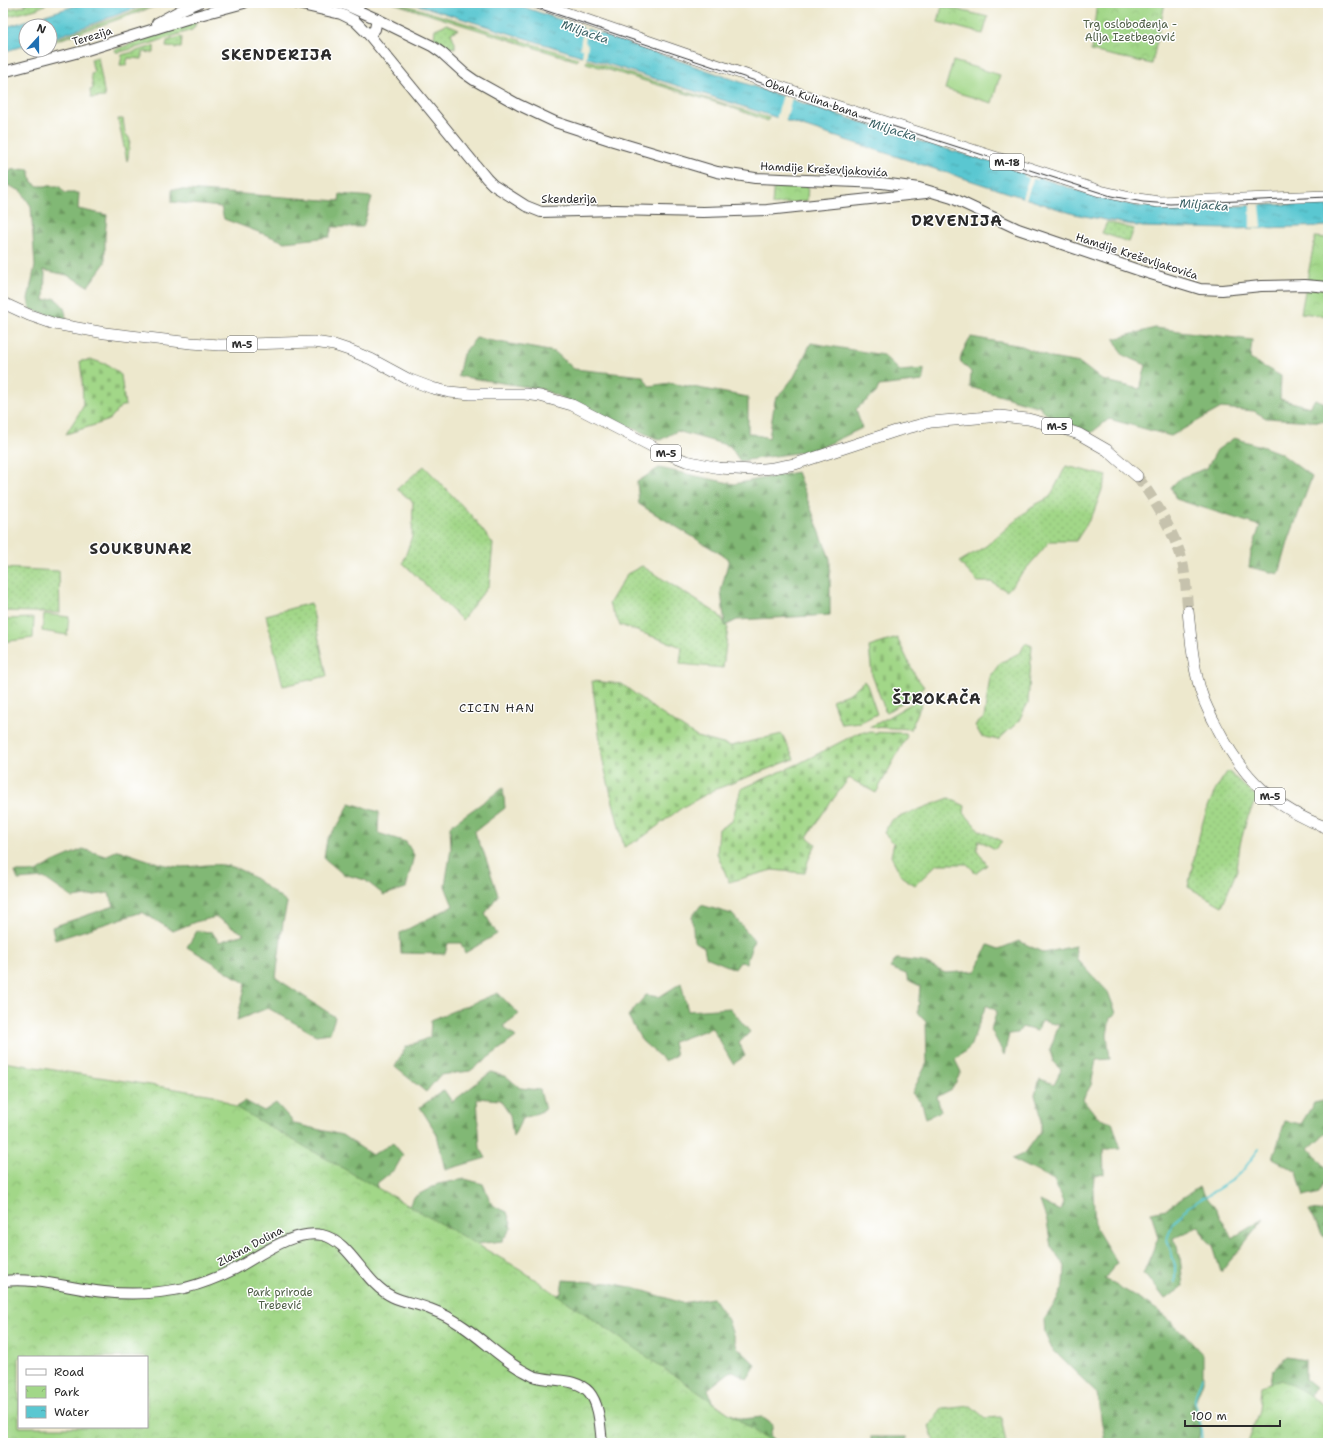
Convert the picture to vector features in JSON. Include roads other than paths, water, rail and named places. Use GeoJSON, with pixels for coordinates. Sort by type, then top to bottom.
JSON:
{"type":"FeatureCollection","features":[{"type":"Feature","properties":{"kind":"main road","name":"Terezija"},"geometry":{"type":"LineString","coordinates":[[141,32],[181,10],[198,3]]}},
{"type":"Feature","properties":{"kind":"main road","name":"Terezija"},"geometry":{"type":"LineString","coordinates":[[3,72],[87,50],[141,32],[244,3]]}},
{"type":"Feature","properties":{"kind":"main road","name":"Skenderija"},"geometry":{"type":"LineString","coordinates":[[293,3],[341,14],[355,21],[369,35],[486,179],[526,206],[541,212],[615,210],[703,212],[767,210],[932,192]]}},
{"type":"Feature","properties":{"kind":"main road","name":"Hamdije Kreševljakovića"},"geometry":{"type":"LineString","coordinates":[[341,3],[378,19],[432,46],[464,73],[498,94],[555,122],[717,172],[735,176],[770,179],[882,183],[909,186],[952,198],[1018,230],[1200,289],[1222,290],[1261,286],[1305,285],[1328,287]]}},
{"type":"Feature","properties":{"kind":"main road","name":"Obala Kulina bana"},"geometry":{"type":"LineString","coordinates":[[537,3],[839,107],[1100,191],[1159,202],[1328,196]]}},
{"type":"Feature","properties":{"kind":"main road"},"geometry":{"type":"LineString","coordinates":[[369,35],[375,29],[378,19]]}},
{"type":"Feature","properties":{"kind":"main road","name":"M-5"},"geometry":{"type":"LineString","coordinates":[[3,303],[29,315],[55,324],[105,333],[220,345],[314,342],[334,345],[371,359],[408,379],[432,388],[449,392],[472,394],[525,394],[540,396],[566,404],[594,415],[661,451],[686,461],[719,468],[752,470],[795,464],[896,431],[939,420],[1000,416],[1028,419],[1079,434],[1108,450],[1137,476]]}},
{"type":"Feature","properties":{"kind":"main road","name":"M-5"},"geometry":{"type":"LineString","coordinates":[[1188,611],[1199,686],[1208,710],[1230,751],[1257,785],[1277,802],[1310,821],[1328,828]]}},
{"type":"Feature","properties":{"kind":"main road","name":"Zlatna Dolina"},"geometry":{"type":"LineString","coordinates":[[3,1281],[34,1281],[122,1294],[173,1290],[204,1283],[233,1270],[293,1238],[310,1234],[323,1235],[346,1249],[356,1263],[378,1287],[392,1296],[431,1309],[464,1327],[506,1361],[533,1376],[574,1383],[588,1391],[596,1403],[602,1443]]}},
{"type":"Feature","properties":{"kind":"water"},"geometry":{"type":"Polygon","coordinates":[[[84,3],[149,3],[58,36],[58,18],[35,18],[84,3]]]}},
{"type":"Feature","properties":{"kind":"water","name":"Miljacka"},"geometry":{"type":"Polygon","coordinates":[[[412,3],[512,3],[787,98],[915,140],[1005,166],[1094,196],[1118,202],[1138,206],[1174,208],[1328,203],[1328,226],[1230,229],[1143,227],[1074,214],[707,95],[412,3]]]}},
{"type":"Feature","properties":{"kind":"water"},"geometry":{"type":"Polygon","coordinates":[[[18,23],[18,47],[3,52],[3,28],[18,23]]]}},
{"type":"Feature","properties":{"kind":"waterway"},"geometry":{"type":"LineString","coordinates":[[1175,1282],[1175,1265],[1167,1239],[1172,1225],[1188,1207],[1231,1181],[1244,1169],[1259,1149]]}},
{"type":"Feature","properties":{"kind":"waterway"},"geometry":{"type":"LineString","coordinates":[[1201,1443],[1202,1437],[1195,1399],[1202,1377]]}},
{"type":"Feature","properties":{"kind":"tunnel"},"geometry":{"type":"LineString","coordinates":[[1137,476],[1161,513],[1180,553],[1185,575],[1188,611]]}},
{"type":"Feature","properties":{"kind":"tram line"},"geometry":{"type":"LineString","coordinates":[[523,3],[839,109],[1111,196],[1143,202],[1170,204],[1328,197]]}},
{"type":"Feature","properties":{"kind":"district","name":"SKENDERIJA"},"geometry":{"type":"Point","coordinates":[277,55]}},
{"type":"Feature","properties":{"kind":"district","name":"DRVENIJA"},"geometry":{"type":"Point","coordinates":[957,221]}},
{"type":"Feature","properties":{"kind":"district","name":"SOUKBUNAR"},"geometry":{"type":"Point","coordinates":[141,549]}},
{"type":"Feature","properties":{"kind":"district","name":"ŠIROKAČA"},"geometry":{"type":"Point","coordinates":[937,699]}},
{"type":"Feature","properties":{"kind":"district","name":"CICIN HAN"},"geometry":{"type":"Point","coordinates":[497,708]}},
{"type":"Feature","properties":{"kind":"park label","name":"Trg oslobođenja - Alija Izetbegović"},"geometry":{"type":"Point","coordinates":[1130,30]}},
{"type":"Feature","properties":{"kind":"park label","name":"Park prirode Trebević"},"geometry":{"type":"Point","coordinates":[280,1298]}}]}
